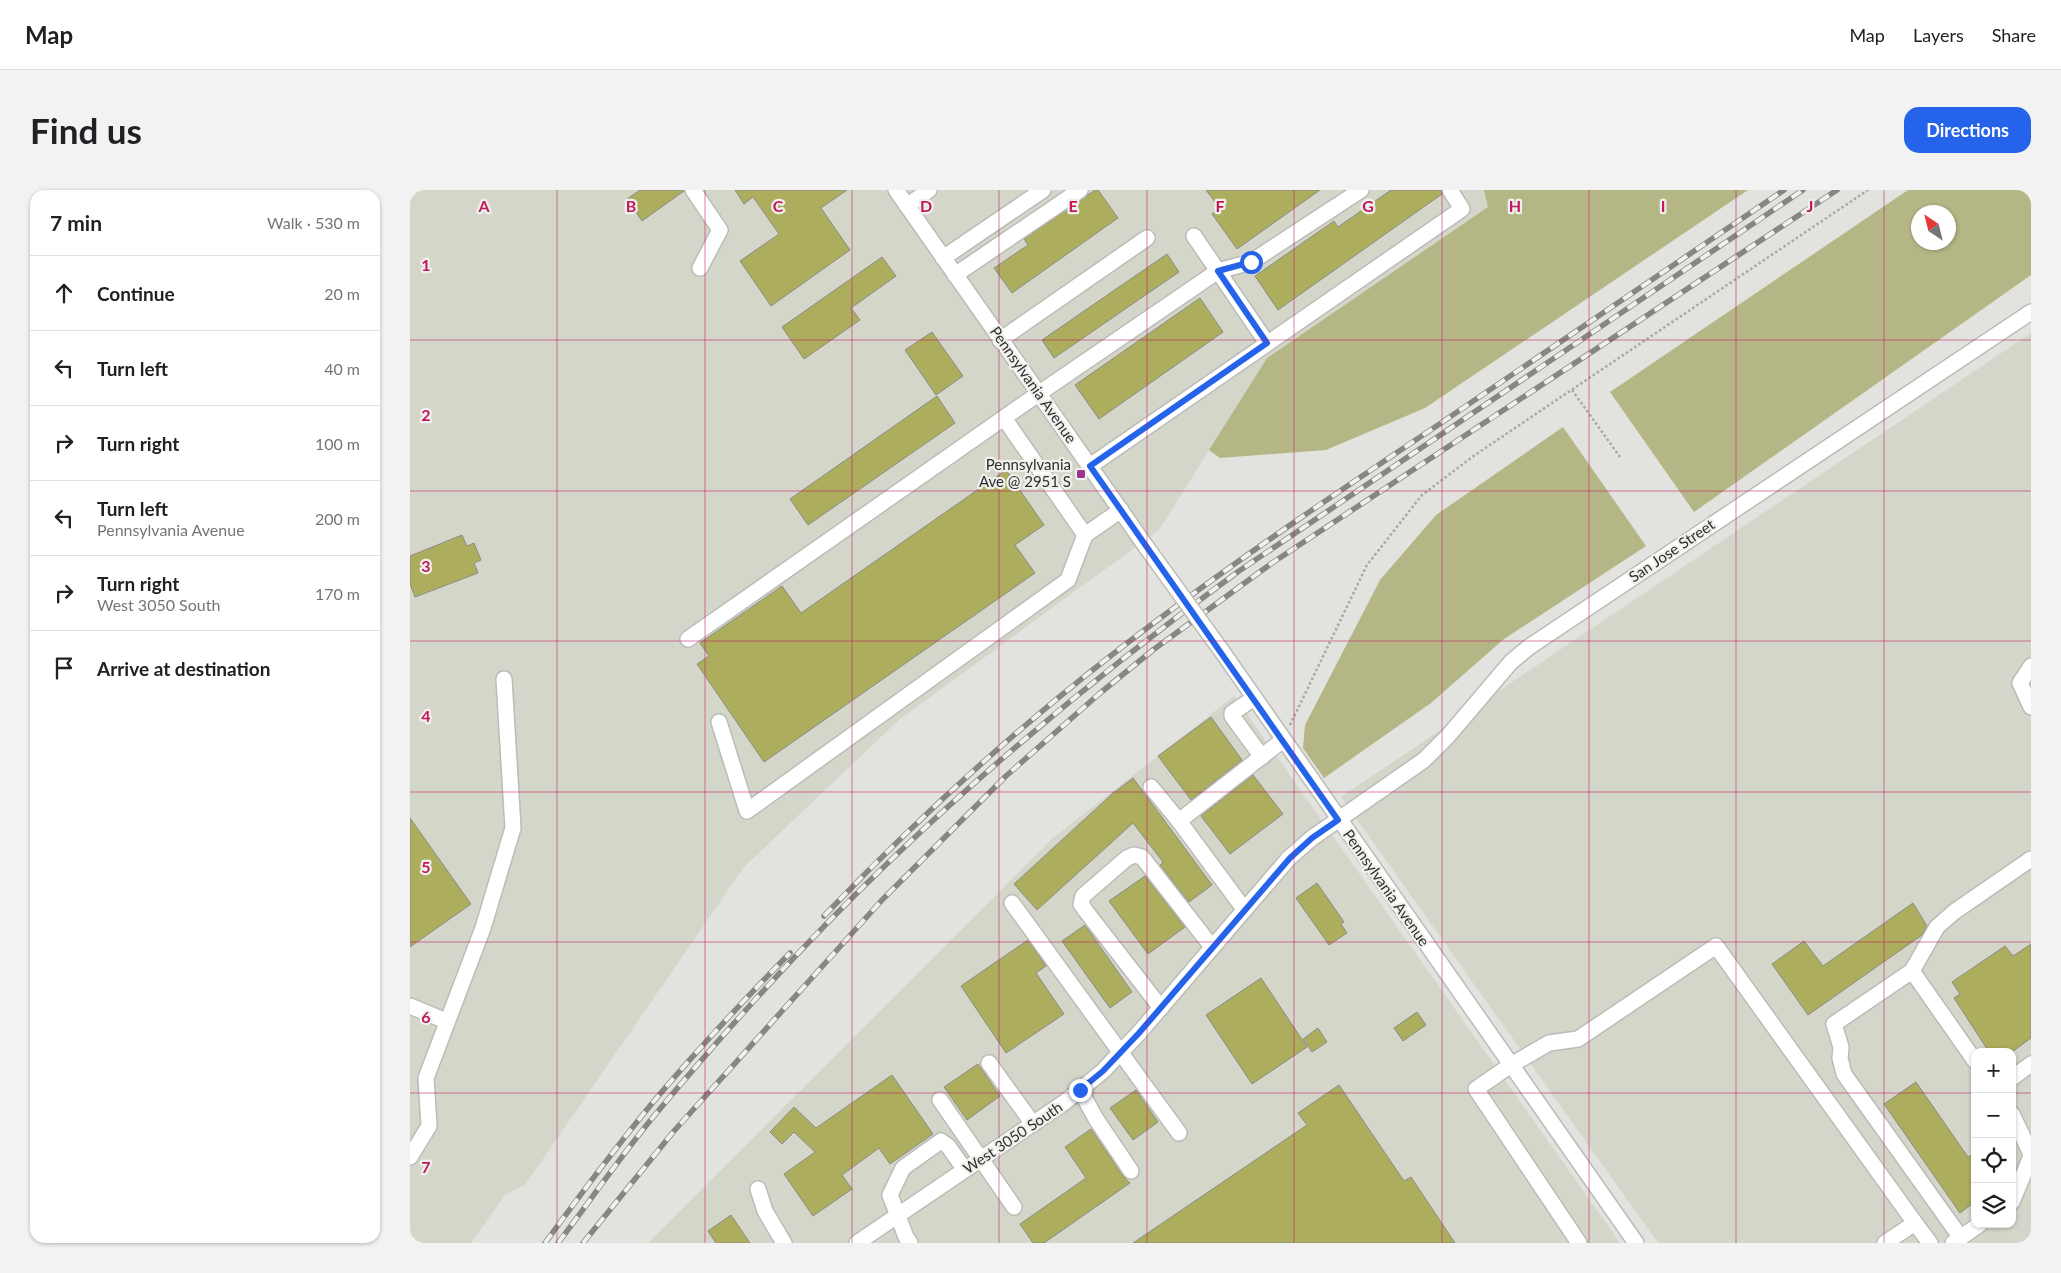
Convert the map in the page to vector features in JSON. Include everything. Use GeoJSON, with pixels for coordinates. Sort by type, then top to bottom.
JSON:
{"type":"FeatureCollection","features":[{"type":"Feature","properties":{"kind":"street"},"geometry":{"type":"LineString","coordinates":[[693,190],[720,230],[700,268]]}},
{"type":"Feature","properties":{"kind":"street","name":"Pennsylvania Avenue"},"geometry":{"type":"LineString","coordinates":[[896,190],[1636,1243]]}},
{"type":"Feature","properties":{"kind":"street"},"geometry":{"type":"LineString","coordinates":[[907,206],[929,190]]}},
{"type":"Feature","properties":{"kind":"street"},"geometry":{"type":"LineString","coordinates":[[943,258],[1043,190]]}},
{"type":"Feature","properties":{"kind":"street"},"geometry":{"type":"LineString","coordinates":[[955,274],[1080,190]]}},
{"type":"Feature","properties":{"kind":"street"},"geometry":{"type":"LineString","coordinates":[[688,639],[1038,394],[1218,271],[1251,262],[1361,190]]}},
{"type":"Feature","properties":{"kind":"street"},"geometry":{"type":"LineString","coordinates":[[1090,466],[1462,209],[1450,190]]}},
{"type":"Feature","properties":{"kind":"street"},"geometry":{"type":"LineString","coordinates":[[1194,236],[1267,343]]}},
{"type":"Feature","properties":{"kind":"street"},"geometry":{"type":"LineString","coordinates":[[1000,340],[1147,238]]}},
{"type":"Feature","properties":{"kind":"street","name":"San Jose Street"},"geometry":{"type":"LineString","coordinates":[[1338,820],[1424,760],[1448,736],[1511,662],[1529,647],[2031,312]]}},
{"type":"Feature","properties":{"kind":"street"},"geometry":{"type":"LineString","coordinates":[[1004,418],[1085,535]]}},
{"type":"Feature","properties":{"kind":"street"},"geometry":{"type":"LineString","coordinates":[[720,722],[747,811],[1068,580],[1085,535],[1121,510]]}},
{"type":"Feature","properties":{"kind":"street"},"geometry":{"type":"LineString","coordinates":[[2031,666],[2020,683],[2031,707]]}},
{"type":"Feature","properties":{"kind":"street"},"geometry":{"type":"LineString","coordinates":[[410,1157],[428,1126],[426,1078],[446,1020],[483,928],[513,828],[504,678]]}},
{"type":"Feature","properties":{"kind":"street"},"geometry":{"type":"LineString","coordinates":[[1254,698],[1232,713],[1232,716],[1262,757]]}},
{"type":"Feature","properties":{"kind":"street"},"geometry":{"type":"LineString","coordinates":[[1179,821],[1283,740]]}},
{"type":"Feature","properties":{"kind":"street"},"geometry":{"type":"LineString","coordinates":[[1151,787],[1244,908]]}},
{"type":"Feature","properties":{"kind":"street","name":"West 3050 South"},"geometry":{"type":"LineString","coordinates":[[862,1242],[897,1216],[1033,1124],[1103,1071],[1161,1008],[1244,908],[1290,858],[1312,838],[1338,820]]}},
{"type":"Feature","properties":{"kind":"street"},"geometry":{"type":"LineString","coordinates":[[1161,1008],[1085,910],[1081,904],[1083,896],[1127,858],[1142,856],[1212,947]]}},
{"type":"Feature","properties":{"kind":"street"},"geometry":{"type":"LineString","coordinates":[[1974,1228],[1957,1240],[1844,1074],[1840,1058],[1841,1046],[1834,1024],[1912,971],[1937,927],[1954,912],[2031,859]]}},
{"type":"Feature","properties":{"kind":"street"},"geometry":{"type":"LineString","coordinates":[[1012,903],[1179,1132]]}},
{"type":"Feature","properties":{"kind":"street"},"geometry":{"type":"LineString","coordinates":[[1579,1243],[1476,1089],[1511,1065],[1549,1043],[1578,1039],[1716,946],[1930,1243]]}},
{"type":"Feature","properties":{"kind":"street"},"geometry":{"type":"LineString","coordinates":[[1912,971],[1971,1055]]}},
{"type":"Feature","properties":{"kind":"street"},"geometry":{"type":"LineString","coordinates":[[410,1006],[446,1020]]}},
{"type":"Feature","properties":{"kind":"street"},"geometry":{"type":"LineString","coordinates":[[989,1063],[1033,1124]]}},
{"type":"Feature","properties":{"kind":"street"},"geometry":{"type":"LineString","coordinates":[[2016,1075],[2031,1064]]}},
{"type":"Feature","properties":{"kind":"street"},"geometry":{"type":"LineString","coordinates":[[1080,1090],[1096,1119],[1131,1170]]}},
{"type":"Feature","properties":{"kind":"street"},"geometry":{"type":"LineString","coordinates":[[940,1100],[1014,1208]]}},
{"type":"Feature","properties":{"kind":"street"},"geometry":{"type":"LineString","coordinates":[[2016,1123],[2031,1155],[2016,1192]]}},
{"type":"Feature","properties":{"kind":"street"},"geometry":{"type":"LineString","coordinates":[[910,1243],[897,1216],[890,1195],[903,1168],[941,1141],[948,1146],[965,1170]]}},
{"type":"Feature","properties":{"kind":"street"},"geometry":{"type":"LineString","coordinates":[[758,1188],[765,1211],[784,1243]]}},
{"type":"Feature","properties":{"kind":"street"},"geometry":{"type":"LineString","coordinates":[[1885,1243],[1915,1223]]}},
{"type":"Feature","properties":{"kind":"path"},"geometry":{"type":"LineString","coordinates":[[1283,740],[1367,565],[1422,495],[1475,455],[1868,190]]}},
{"type":"Feature","properties":{"kind":"path"},"geometry":{"type":"LineString","coordinates":[[1572,390],[1620,457]]}},
{"type":"Feature","properties":{"kind":"shaded area"},"geometry":{"type":"Polygon","coordinates":[[[410,190],[1484,190],[1489,207],[1267,358],[1159,530],[900,719],[744,867],[525,1185],[505,1195],[471,1243],[410,1243],[410,190]]]}},
{"type":"Feature","properties":{"kind":"shaded area"},"geometry":{"type":"Polygon","coordinates":[[[2031,333],[2031,1243],[1658,1243],[1341,797],[2031,333]]]}},
{"type":"Feature","properties":{"kind":"shaded area"},"geometry":{"type":"Polygon","coordinates":[[[1234,696],[1620,1243],[648,1243],[1053,838],[1234,696]]]}},
{"type":"Feature","properties":{"kind":"green space"},"geometry":{"type":"Polygon","coordinates":[[[1484,190],[1748,190],[1425,408],[1326,450],[1220,458],[1209,450],[1267,358],[1488,207],[1484,190]]]}},
{"type":"Feature","properties":{"kind":"green space"},"geometry":{"type":"Polygon","coordinates":[[[1908,190],[2031,190],[2031,275],[1694,512],[1610,392],[1908,190]]]}},
{"type":"Feature","properties":{"kind":"green space"},"geometry":{"type":"Polygon","coordinates":[[[1563,427],[1646,546],[1504,639],[1431,703],[1324,778],[1303,748],[1305,725],[1380,580],[1436,515],[1563,427]]]}},
{"type":"Feature","properties":{"kind":"building"},"geometry":{"type":"Polygon","coordinates":[[[640,190],[684,191],[642,221],[627,199],[640,190]]]}},
{"type":"Feature","properties":{"kind":"building"},"geometry":{"type":"Polygon","coordinates":[[[735,190],[847,190],[821,208],[850,250],[771,306],[740,261],[779,234],[753,197],[744,204],[735,190]]]}},
{"type":"Feature","properties":{"kind":"building"},"geometry":{"type":"Polygon","coordinates":[[[1095,190],[1098,190],[1118,218],[1012,293],[994,268],[1028,245],[1024,239],[1095,190]]]}},
{"type":"Feature","properties":{"kind":"building"},"geometry":{"type":"Polygon","coordinates":[[[1206,190],[1320,190],[1237,249],[1212,214],[1220,209],[1206,190]]]}},
{"type":"Feature","properties":{"kind":"building"},"geometry":{"type":"Polygon","coordinates":[[[1391,190],[1441,190],[1442,194],[1278,310],[1255,276],[1334,221],[1338,227],[1391,190]]]}},
{"type":"Feature","properties":{"kind":"building"},"geometry":{"type":"Polygon","coordinates":[[[1167,254],[1179,272],[1054,358],[1042,340],[1167,254]]]}},
{"type":"Feature","properties":{"kind":"building"},"geometry":{"type":"Polygon","coordinates":[[[882,257],[896,276],[851,308],[860,320],[804,359],[782,327],[882,257]]]}},
{"type":"Feature","properties":{"kind":"building"},"geometry":{"type":"Polygon","coordinates":[[[1200,298],[1223,332],[1099,419],[1075,385],[1200,298]]]}},
{"type":"Feature","properties":{"kind":"building"},"geometry":{"type":"Polygon","coordinates":[[[932,332],[963,376],[936,395],[905,350],[932,332]]]}},
{"type":"Feature","properties":{"kind":"building"},"geometry":{"type":"Polygon","coordinates":[[[937,396],[955,423],[808,525],[790,499],[937,396]]]}},
{"type":"Feature","properties":{"kind":"building"},"geometry":{"type":"Polygon","coordinates":[[[1006,470],[1044,525],[1015,545],[1035,573],[764,762],[697,664],[709,656],[700,643],[782,586],[801,613],[1006,470]]]}},
{"type":"Feature","properties":{"kind":"building"},"geometry":{"type":"Polygon","coordinates":[[[462,535],[467,546],[474,543],[481,560],[474,563],[478,573],[415,597],[410,584],[410,556],[462,535]]]}},
{"type":"Feature","properties":{"kind":"building"},"geometry":{"type":"Polygon","coordinates":[[[1211,717],[1242,760],[1191,800],[1158,756],[1211,717]]]}},
{"type":"Feature","properties":{"kind":"building"},"geometry":{"type":"Polygon","coordinates":[[[1253,775],[1283,814],[1230,854],[1201,816],[1253,775]]]}},
{"type":"Feature","properties":{"kind":"building"},"geometry":{"type":"Polygon","coordinates":[[[1133,778],[1212,885],[1189,902],[1160,865],[1163,862],[1133,823],[1037,910],[1014,884],[1112,794],[1133,778]]]}},
{"type":"Feature","properties":{"kind":"building"},"geometry":{"type":"Polygon","coordinates":[[[410,818],[471,904],[410,947],[410,818]]]}},
{"type":"Feature","properties":{"kind":"building"},"geometry":{"type":"Polygon","coordinates":[[[1145,876],[1185,927],[1148,954],[1109,901],[1145,876]]]}},
{"type":"Feature","properties":{"kind":"building"},"geometry":{"type":"Polygon","coordinates":[[[1317,883],[1344,922],[1341,924],[1347,933],[1329,945],[1296,898],[1317,883]]]}},
{"type":"Feature","properties":{"kind":"building"},"geometry":{"type":"Polygon","coordinates":[[[1913,903],[1927,926],[1922,935],[1808,1015],[1772,964],[1804,941],[1823,966],[1913,903]]]}},
{"type":"Feature","properties":{"kind":"building"},"geometry":{"type":"Polygon","coordinates":[[[1085,925],[1132,992],[1110,1008],[1062,941],[1085,925]]]}},
{"type":"Feature","properties":{"kind":"building"},"geometry":{"type":"Polygon","coordinates":[[[1028,940],[1046,966],[1036,973],[1064,1014],[1006,1053],[961,986],[1028,940]]]}},
{"type":"Feature","properties":{"kind":"building"},"geometry":{"type":"Polygon","coordinates":[[[2031,944],[2031,1038],[2016,1049],[1986,1048],[1954,998],[1960,994],[1952,982],[2005,946],[2013,956],[2031,944]]]}},
{"type":"Feature","properties":{"kind":"building"},"geometry":{"type":"Polygon","coordinates":[[[1261,978],[1307,1047],[1252,1084],[1206,1015],[1261,978]]]}},
{"type":"Feature","properties":{"kind":"building"},"geometry":{"type":"Polygon","coordinates":[[[1417,1012],[1426,1025],[1403,1041],[1394,1028],[1417,1012]]]}},
{"type":"Feature","properties":{"kind":"building"},"geometry":{"type":"Polygon","coordinates":[[[1318,1028],[1327,1042],[1312,1052],[1303,1039],[1318,1028]]]}},
{"type":"Feature","properties":{"kind":"building"},"geometry":{"type":"Polygon","coordinates":[[[978,1064],[1000,1096],[967,1120],[944,1087],[978,1064]]]}},
{"type":"Feature","properties":{"kind":"building"},"geometry":{"type":"Polygon","coordinates":[[[892,1075],[933,1134],[890,1164],[879,1148],[842,1175],[852,1189],[813,1216],[784,1174],[815,1152],[794,1132],[782,1144],[770,1132],[794,1107],[816,1128],[892,1075]]]}},
{"type":"Feature","properties":{"kind":"building"},"geometry":{"type":"Polygon","coordinates":[[[1916,1082],[1968,1157],[1971,1155],[1971,1205],[1960,1213],[1884,1104],[1916,1082]]]}},
{"type":"Feature","properties":{"kind":"building"},"geometry":{"type":"Polygon","coordinates":[[[1339,1085],[1404,1181],[1411,1177],[1455,1243],[1133,1243],[1307,1125],[1298,1113],[1339,1085]]]}},
{"type":"Feature","properties":{"kind":"building"},"geometry":{"type":"Polygon","coordinates":[[[1136,1090],[1158,1122],[1133,1140],[1110,1108],[1136,1090]]]}},
{"type":"Feature","properties":{"kind":"building"},"geometry":{"type":"Polygon","coordinates":[[[1091,1129],[1123,1176],[1130,1183],[1044,1243],[1033,1243],[1020,1224],[1086,1178],[1065,1147],[1091,1129]]]}},
{"type":"Feature","properties":{"kind":"building"},"geometry":{"type":"Polygon","coordinates":[[[731,1215],[750,1243],[716,1243],[708,1231],[731,1215]]]}},
{"type":"Feature","properties":{"kind":"railway"},"geometry":{"type":"LineString","coordinates":[[824,916],[903,837],[985,760],[1114,653],[1297,520],[1784,190]]}},
{"type":"Feature","properties":{"kind":"railway"},"geometry":{"type":"LineString","coordinates":[[558,1243],[654,1116],[770,983],[894,857],[1019,744],[1149,638],[1239,571],[1803,190]]}},
{"type":"Feature","properties":{"kind":"railway"},"geometry":{"type":"LineString","coordinates":[[583,1243],[674,1131],[882,900],[1006,776],[1099,694],[1153,650],[1272,563],[1837,190]]}},
{"type":"Feature","properties":{"kind":"railway"},"geometry":{"type":"LineString","coordinates":[[545,1243],[598,1171],[654,1101],[720,1026],[790,953]]}},
{"type":"Feature","properties":{"kind":"place","name":"Pennsylvania Ave @ 2951 S"},"geometry":{"type":"Point","coordinates":[1081,474]}},
{"type":"Feature","properties":{"kind":"route"},"geometry":{"type":"LineString","coordinates":[[1080,1090],[1103,1071],[1139,1033],[1244,908],[1290,858],[1312,838],[1338,820],[1090,466],[1267,343],[1218,271],[1251,262]]}}]}
